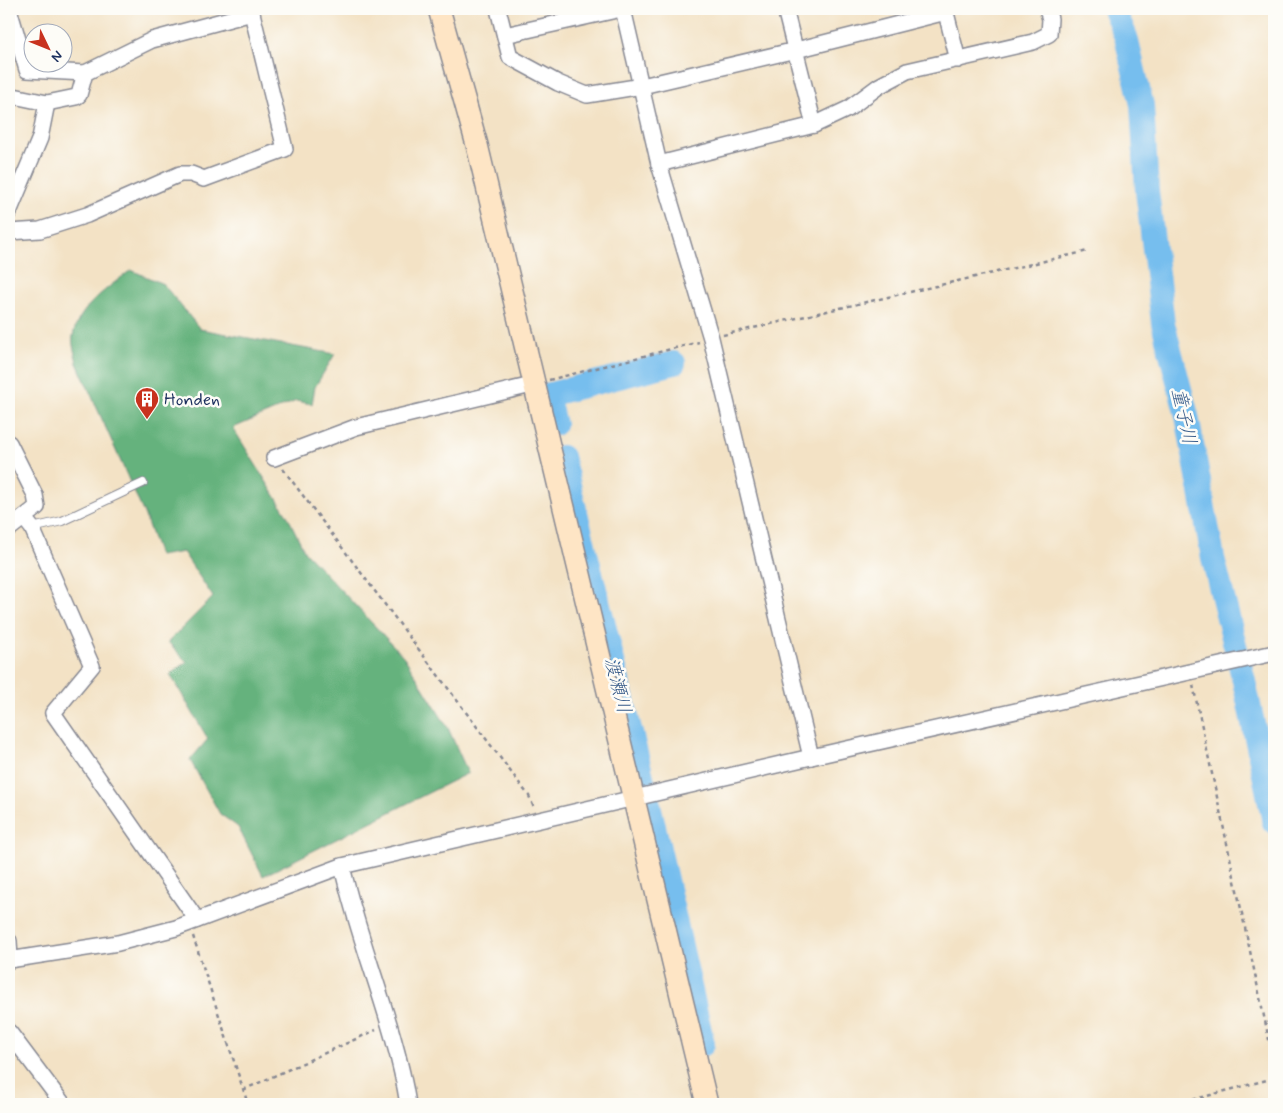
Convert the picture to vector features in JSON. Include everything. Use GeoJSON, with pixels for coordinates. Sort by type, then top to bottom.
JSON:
{"type":"FeatureCollection","features":[{"type":"Feature","properties":{"kind":"street"},"geometry":{"type":"LineString","coordinates":[[9,9],[27,70],[85,73],[152,40],[252,11],[285,149],[204,179],[191,174],[180,174],[87,215],[40,230],[9,232]]}},
{"type":"Feature","properties":{"kind":"street"},"geometry":{"type":"LineString","coordinates":[[439,9],[477,145],[536,384],[548,444],[635,798],[707,1104]]}},
{"type":"Feature","properties":{"kind":"street"},"geometry":{"type":"LineString","coordinates":[[498,9],[510,57],[558,83],[587,95],[642,86],[796,50],[946,10],[958,60]]}},
{"type":"Feature","properties":{"kind":"street"},"geometry":{"type":"LineString","coordinates":[[505,35],[622,9],[642,86],[659,164],[711,338],[811,757]]}},
{"type":"Feature","properties":{"kind":"street"},"geometry":{"type":"LineString","coordinates":[[785,9],[814,125]]}},
{"type":"Feature","properties":{"kind":"street"},"geometry":{"type":"LineString","coordinates":[[659,164],[814,125],[848,109],[879,86],[907,71],[1033,42],[1049,34],[1050,19],[1047,9]]}},
{"type":"Feature","properties":{"kind":"street"},"geometry":{"type":"LineString","coordinates":[[9,95],[47,103],[76,98],[79,95],[85,73]]}},
{"type":"Feature","properties":{"kind":"street"},"geometry":{"type":"LineString","coordinates":[[9,212],[40,138],[47,103]]}},
{"type":"Feature","properties":{"kind":"street"},"geometry":{"type":"LineString","coordinates":[[274,458],[356,427],[536,384]]}},
{"type":"Feature","properties":{"kind":"street"},"geometry":{"type":"LineString","coordinates":[[9,443],[35,495],[37,507],[28,523],[9,529]]}},
{"type":"Feature","properties":{"kind":"street"},"geometry":{"type":"LineString","coordinates":[[28,523],[92,666],[53,713],[193,922]]}},
{"type":"Feature","properties":{"kind":"street"},"geometry":{"type":"LineString","coordinates":[[9,941],[10,960],[118,943],[193,922],[342,866],[811,757],[1274,653]]}},
{"type":"Feature","properties":{"kind":"street"},"geometry":{"type":"LineString","coordinates":[[342,866],[349,899],[402,1067],[408,1104]]}},
{"type":"Feature","properties":{"kind":"street"},"geometry":{"type":"LineString","coordinates":[[9,1032],[63,1104]]}},
{"type":"Feature","properties":{"kind":"lane"},"geometry":{"type":"LineString","coordinates":[[28,523],[62,521],[144,483]]}},
{"type":"Feature","properties":{"kind":"path"},"geometry":{"type":"LineString","coordinates":[[536,384],[711,338],[1088,251]]}},
{"type":"Feature","properties":{"kind":"path"},"geometry":{"type":"LineString","coordinates":[[274,458],[529,796],[539,821]]}},
{"type":"Feature","properties":{"kind":"path"},"geometry":{"type":"LineString","coordinates":[[1190,672],[1274,1064]]}},
{"type":"Feature","properties":{"kind":"path"},"geometry":{"type":"LineString","coordinates":[[193,922],[246,1098],[241,1104]]}},
{"type":"Feature","properties":{"kind":"path"},"geometry":{"type":"LineString","coordinates":[[243,1090],[389,1024]]}},
{"type":"Feature","properties":{"kind":"path"},"geometry":{"type":"LineString","coordinates":[[1177,1104],[1274,1078]]}},
{"type":"Feature","properties":{"kind":"green space"},"geometry":{"type":"Polygon","coordinates":[[[131,270],[163,284],[200,329],[335,354],[315,387],[312,404],[296,401],[233,428],[287,515],[305,552],[404,657],[448,728],[468,773],[263,876],[238,827],[220,814],[190,760],[208,739],[170,674],[187,662],[168,642],[213,597],[183,552],[159,556],[145,516],[77,363],[74,350],[73,336],[81,316],[96,298],[131,270]]]}},
{"type":"Feature","properties":{"kind":"waterway","name":"童子川"},"geometry":{"type":"LineString","coordinates":[[1114,9],[1126,37],[1142,105],[1147,191],[1163,323],[1187,416],[1213,558],[1244,681],[1274,822]]}},
{"type":"Feature","properties":{"kind":"waterway","name":"渡瀬川"},"geometry":{"type":"LineString","coordinates":[[554,424],[547,395],[674,363]]}},
{"type":"Feature","properties":{"kind":"waterway","name":"渡瀬川"},"geometry":{"type":"LineString","coordinates":[[562,457],[651,813],[703,1044]]}},
{"type":"Feature","properties":{"kind":"place","name":"Honden"},"geometry":{"type":"Point","coordinates":[147,420]}}]}
